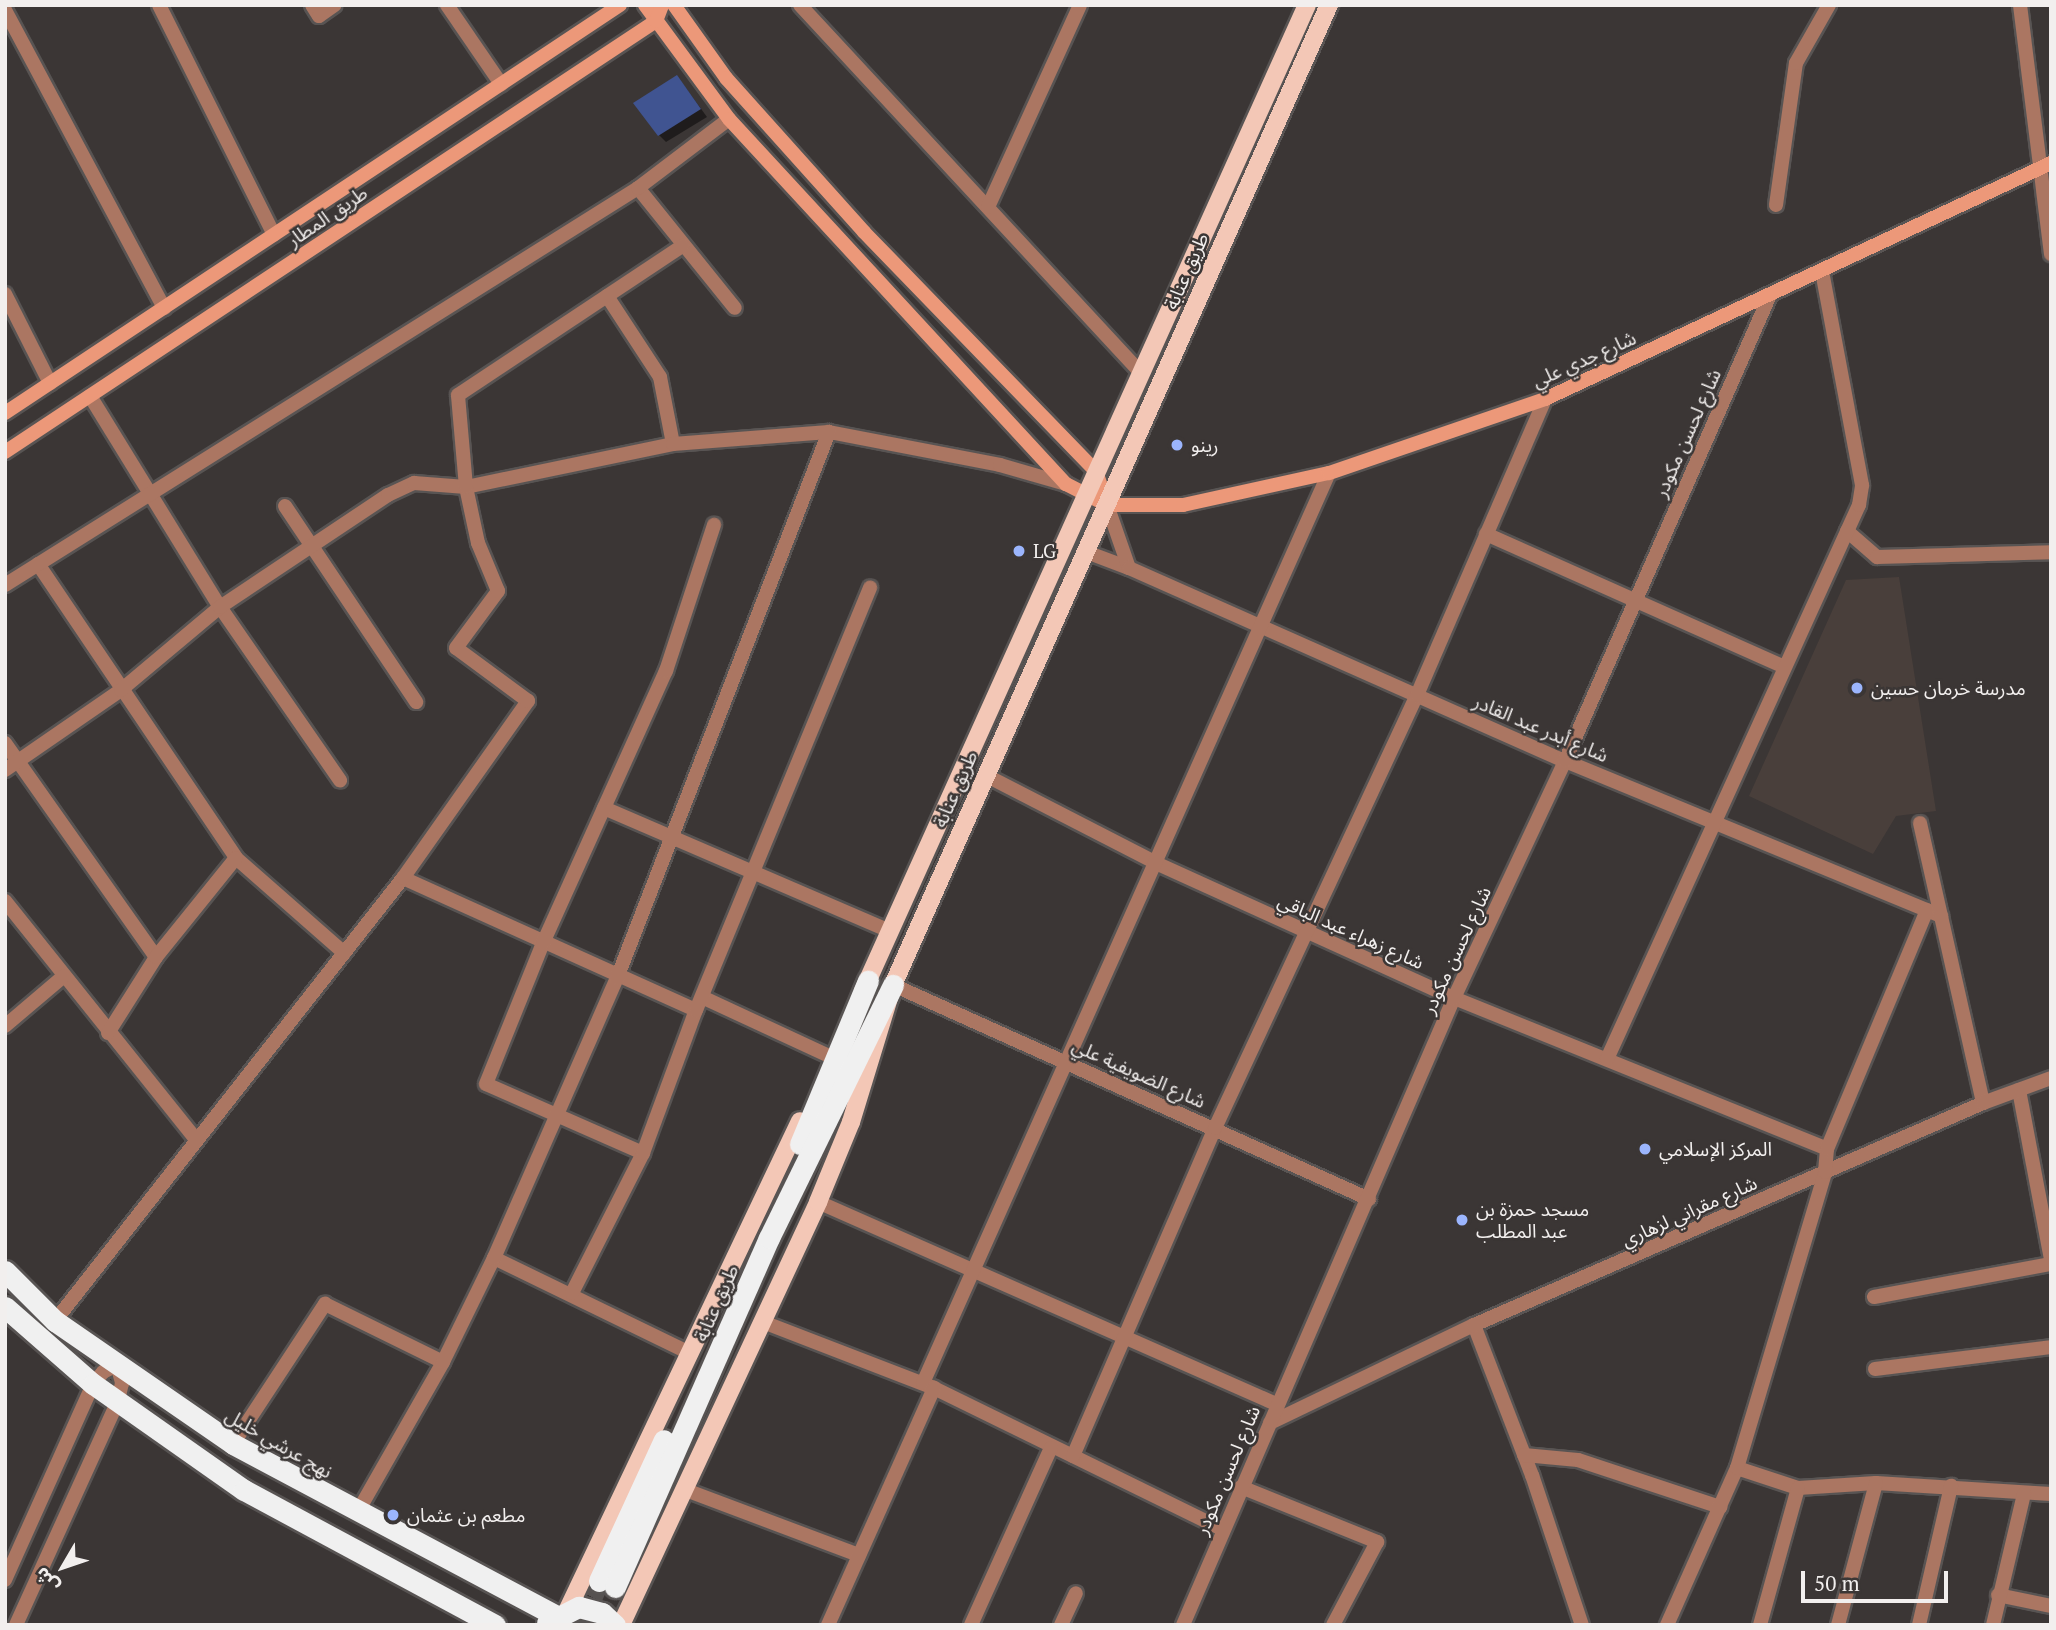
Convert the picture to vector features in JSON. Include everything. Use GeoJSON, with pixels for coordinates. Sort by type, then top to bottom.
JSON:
{"type":"FeatureCollection","features":[{"type":"Feature","properties":{"kind":"highway","name":"طريق عنابة"},"geometry":{"type":"LineString","coordinates":[[868,981],[841,1053],[607,1584],[769,1238],[893,985]]}},
{"type":"Feature","properties":{"kind":"highway","name":"نهج عرشي خليل"},"geometry":{"type":"LineString","coordinates":[[5,1271],[55,1321],[233,1444],[357,1513],[556,1616],[591,1608],[615,1625]]}},
{"type":"Feature","properties":{"kind":"highway"},"geometry":{"type":"LineString","coordinates":[[5,1307],[93,1384],[244,1490],[495,1625]]}},
{"type":"Feature","properties":{"kind":"main road","name":"طريق عنابة"},"geometry":{"type":"LineString","coordinates":[[868,981],[1307,5]]}},
{"type":"Feature","properties":{"kind":"main road","name":"طريق عنابة"},"geometry":{"type":"LineString","coordinates":[[893,985],[985,775],[1088,553],[1329,5]]}},
{"type":"Feature","properties":{"kind":"main road"},"geometry":{"type":"LineString","coordinates":[[556,1616],[868,981]]}},
{"type":"Feature","properties":{"kind":"main road"},"geometry":{"type":"LineString","coordinates":[[621,1625],[818,1202],[851,1122],[893,985]]}},
{"type":"Feature","properties":{"kind":"street"},"geometry":{"type":"LineString","coordinates":[[159,5],[274,235]]}},
{"type":"Feature","properties":{"kind":"street"},"geometry":{"type":"LineString","coordinates":[[315,10],[335,5]]}},
{"type":"Feature","properties":{"kind":"street"},"geometry":{"type":"LineString","coordinates":[[447,5],[501,84]]}},
{"type":"Feature","properties":{"kind":"street","name":"طريق المطار"},"geometry":{"type":"LineString","coordinates":[[5,413],[620,5]]}},
{"type":"Feature","properties":{"kind":"street"},"geometry":{"type":"LineString","coordinates":[[645,5],[729,119],[1066,484]]}},
{"type":"Feature","properties":{"kind":"street"},"geometry":{"type":"LineString","coordinates":[[656,21],[662,5]]}},
{"type":"Feature","properties":{"kind":"street"},"geometry":{"type":"LineString","coordinates":[[674,5],[726,78],[820,184],[1096,471],[1129,568]]}},
{"type":"Feature","properties":{"kind":"street"},"geometry":{"type":"LineString","coordinates":[[800,5],[1142,373]]}},
{"type":"Feature","properties":{"kind":"street"},"geometry":{"type":"LineString","coordinates":[[988,207],[1080,5]]}},
{"type":"Feature","properties":{"kind":"street"},"geometry":{"type":"LineString","coordinates":[[1776,205],[1796,63],[1829,5]]}},
{"type":"Feature","properties":{"kind":"street"},"geometry":{"type":"LineString","coordinates":[[2020,5],[2044,165],[2051,254]]}},
{"type":"Feature","properties":{"kind":"street"},"geometry":{"type":"LineString","coordinates":[[5,10],[164,308]]}},
{"type":"Feature","properties":{"kind":"street","name":"طريق المطار"},"geometry":{"type":"LineString","coordinates":[[5,452],[656,21]]}},
{"type":"Feature","properties":{"kind":"street"},"geometry":{"type":"LineString","coordinates":[[5,586],[149,491],[638,188],[729,119]]}},
{"type":"Feature","properties":{"kind":"street","name":"شارع جدي علي"},"geometry":{"type":"LineString","coordinates":[[1107,505],[1184,505],[1329,473],[1545,399],[2044,165]]}},
{"type":"Feature","properties":{"kind":"street"},"geometry":{"type":"LineString","coordinates":[[638,188],[682,246],[735,308]]}},
{"type":"Feature","properties":{"kind":"street"},"geometry":{"type":"LineString","coordinates":[[55,1321],[195,1138],[403,878],[528,701],[456,648],[498,592],[478,543],[466,487],[458,395],[682,246]]}},
{"type":"Feature","properties":{"kind":"street"},"geometry":{"type":"LineString","coordinates":[[1607,1059],[1716,822],[1783,667],[1859,505],[1862,485],[1822,271]]}},
{"type":"Feature","properties":{"kind":"street"},"geometry":{"type":"LineString","coordinates":[[5,294],[50,383]]}},
{"type":"Feature","properties":{"kind":"street","name":"شارع لحسن مكودر"},"geometry":{"type":"LineString","coordinates":[[1183,1625],[1276,1404],[1454,998],[1565,761],[1770,295]]}},
{"type":"Feature","properties":{"kind":"street"},"geometry":{"type":"LineString","coordinates":[[607,296],[660,377],[673,444]]}},
{"type":"Feature","properties":{"kind":"street"},"geometry":{"type":"LineString","coordinates":[[90,396],[220,607],[340,780]]}},
{"type":"Feature","properties":{"kind":"street"},"geometry":{"type":"LineString","coordinates":[[1073,1456],[1215,1128],[1417,695],[1545,399]]}},
{"type":"Feature","properties":{"kind":"street"},"geometry":{"type":"LineString","coordinates":[[11,766],[121,690],[220,607],[311,546],[414,483],[466,487],[673,444],[829,432],[1000,465],[1066,484],[1107,505]]}},
{"type":"Feature","properties":{"kind":"street"},"geometry":{"type":"LineString","coordinates":[[357,1513],[443,1362],[494,1258],[617,978],[674,838],[829,432]]}},
{"type":"Feature","properties":{"kind":"street"},"geometry":{"type":"LineString","coordinates":[[828,1625],[977,1271],[1158,864],[1258,625],[1329,473]]}},
{"type":"Feature","properties":{"kind":"street"},"geometry":{"type":"LineString","coordinates":[[285,506],[416,702]]}},
{"type":"Feature","properties":{"kind":"street"},"geometry":{"type":"LineString","coordinates":[[643,1153],[486,1084],[543,943],[666,671],[714,525]]}},
{"type":"Feature","properties":{"kind":"street"},"geometry":{"type":"LineString","coordinates":[[1847,531],[1877,557],[2051,552]]}},
{"type":"Feature","properties":{"kind":"street"},"geometry":{"type":"LineString","coordinates":[[1486,534],[1783,667]]}},
{"type":"Feature","properties":{"kind":"street","name":"شارع أبدر عبد القادر"},"geometry":{"type":"LineString","coordinates":[[1088,553],[1129,568],[1565,761],[1934,913]]}},
{"type":"Feature","properties":{"kind":"street"},"geometry":{"type":"LineString","coordinates":[[38,564],[236,858],[344,953]]}},
{"type":"Feature","properties":{"kind":"street"},"geometry":{"type":"LineString","coordinates":[[572,1293],[643,1153],[699,1003],[870,587]]}},
{"type":"Feature","properties":{"kind":"street"},"geometry":{"type":"LineString","coordinates":[[5,743],[11,766],[156,957]]}},
{"type":"Feature","properties":{"kind":"street","name":"شارع زهراء عبد الباقي"},"geometry":{"type":"LineString","coordinates":[[985,775],[1158,864],[1454,998],[1826,1149]]}},
{"type":"Feature","properties":{"kind":"street"},"geometry":{"type":"LineString","coordinates":[[604,808],[890,931]]}},
{"type":"Feature","properties":{"kind":"street"},"geometry":{"type":"LineString","coordinates":[[1920,823],[1934,913],[1983,1103]]}},
{"type":"Feature","properties":{"kind":"street"},"geometry":{"type":"LineString","coordinates":[[108,1033],[156,957],[236,858]]}},
{"type":"Feature","properties":{"kind":"street"},"geometry":{"type":"LineString","coordinates":[[403,878],[617,978],[699,1003],[831,1057]]}},
{"type":"Feature","properties":{"kind":"street"},"geometry":{"type":"LineString","coordinates":[[5,901],[108,1033],[195,1138]]}},
{"type":"Feature","properties":{"kind":"street"},"geometry":{"type":"LineString","coordinates":[[1667,1625],[1737,1468],[1825,1172],[1826,1149],[1934,913]]}},
{"type":"Feature","properties":{"kind":"street"},"geometry":{"type":"LineString","coordinates":[[5,1026],[64,976]]}},
{"type":"Feature","properties":{"kind":"street","name":"شارع الضويفية علي"},"geometry":{"type":"LineString","coordinates":[[893,985],[1368,1199]]}},
{"type":"Feature","properties":{"kind":"street","name":"شارع مقراني لزهاري"},"geometry":{"type":"LineString","coordinates":[[1270,1423],[1474,1325],[1983,1103],[2051,1078]]}},
{"type":"Feature","properties":{"kind":"street"},"geometry":{"type":"LineString","coordinates":[[1874,1297],[2051,1261],[2019,1090]]}},
{"type":"Feature","properties":{"kind":"street"},"geometry":{"type":"LineString","coordinates":[[818,1202],[1276,1404]]}},
{"type":"Feature","properties":{"kind":"street"},"geometry":{"type":"LineString","coordinates":[[494,1258],[572,1293],[688,1352]]}},
{"type":"Feature","properties":{"kind":"street"},"geometry":{"type":"LineString","coordinates":[[233,1444],[325,1304],[443,1362]]}},
{"type":"Feature","properties":{"kind":"street"},"geometry":{"type":"LineString","coordinates":[[763,1322],[928,1386],[1222,1529]]}},
{"type":"Feature","properties":{"kind":"street"},"geometry":{"type":"LineString","coordinates":[[1474,1325],[1524,1455],[1582,1625]]}},
{"type":"Feature","properties":{"kind":"street"},"geometry":{"type":"LineString","coordinates":[[1875,1369],[2051,1347]]}},
{"type":"Feature","properties":{"kind":"street"},"geometry":{"type":"LineString","coordinates":[[5,1580],[93,1384],[103,1372],[117,1365],[122,1383],[118,1401],[16,1625]]}},
{"type":"Feature","properties":{"kind":"street"},"geometry":{"type":"LineString","coordinates":[[971,1625],[1051,1448]]}},
{"type":"Feature","properties":{"kind":"street"},"geometry":{"type":"LineString","coordinates":[[1524,1455],[1578,1460],[1720,1507]]}},
{"type":"Feature","properties":{"kind":"street"},"geometry":{"type":"LineString","coordinates":[[1737,1468],[1798,1488],[1876,1483],[2051,1494]]}},
{"type":"Feature","properties":{"kind":"street"},"geometry":{"type":"LineString","coordinates":[[1838,1625],[1876,1483]]}},
{"type":"Feature","properties":{"kind":"street"},"geometry":{"type":"LineString","coordinates":[[1919,1625],[1951,1486]]}},
{"type":"Feature","properties":{"kind":"street"},"geometry":{"type":"LineString","coordinates":[[1241,1488],[1377,1542],[1333,1625]]}},
{"type":"Feature","properties":{"kind":"street"},"geometry":{"type":"LineString","coordinates":[[1760,1625],[1798,1488]]}},
{"type":"Feature","properties":{"kind":"street"},"geometry":{"type":"LineString","coordinates":[[683,1489],[859,1555]]}},
{"type":"Feature","properties":{"kind":"street"},"geometry":{"type":"LineString","coordinates":[[1993,1625],[2024,1494]]}},
{"type":"Feature","properties":{"kind":"street"},"geometry":{"type":"LineString","coordinates":[[1061,1625],[1076,1593]]}},
{"type":"Feature","properties":{"kind":"street"},"geometry":{"type":"LineString","coordinates":[[1998,1595],[2051,1606]]}},
{"type":"Feature","properties":{"kind":"shaded area","name":"مدرسة خرمان حسين"},"geometry":{"type":"Polygon","coordinates":[[[1899,577],[1936,811],[1896,816],[1873,854],[1749,796],[1846,580],[1899,577]]]}},
{"type":"Feature","properties":{"kind":"building"},"geometry":{"type":"Polygon","coordinates":[[[677,75],[701,109],[658,136],[633,103],[677,75]]]}},
{"type":"Feature","properties":{"kind":"tunnel"},"geometry":{"type":"LineString","coordinates":[[580,1625],[599,1581]]}},
{"type":"Feature","properties":{"kind":"tunnel"},"geometry":{"type":"LineString","coordinates":[[599,1625],[615,1587]]}},
{"type":"Feature","properties":{"kind":"place","name":"رينو"},"geometry":{"type":"Point","coordinates":[1177,445]}},
{"type":"Feature","properties":{"kind":"place","name":"LG"},"geometry":{"type":"Point","coordinates":[1019,551]}},
{"type":"Feature","properties":{"kind":"place","name":"مدرسة خرمان حسين"},"geometry":{"type":"Point","coordinates":[1857,688]}},
{"type":"Feature","properties":{"kind":"place","name":"المركز الإسلامي"},"geometry":{"type":"Point","coordinates":[1645,1149]}},
{"type":"Feature","properties":{"kind":"place","name":"مسجد حمزة بن عبد المطلب"},"geometry":{"type":"Point","coordinates":[1462,1220]}},
{"type":"Feature","properties":{"kind":"place","name":"مطعم بن عثمان"},"geometry":{"type":"Point","coordinates":[393,1515]}}]}
